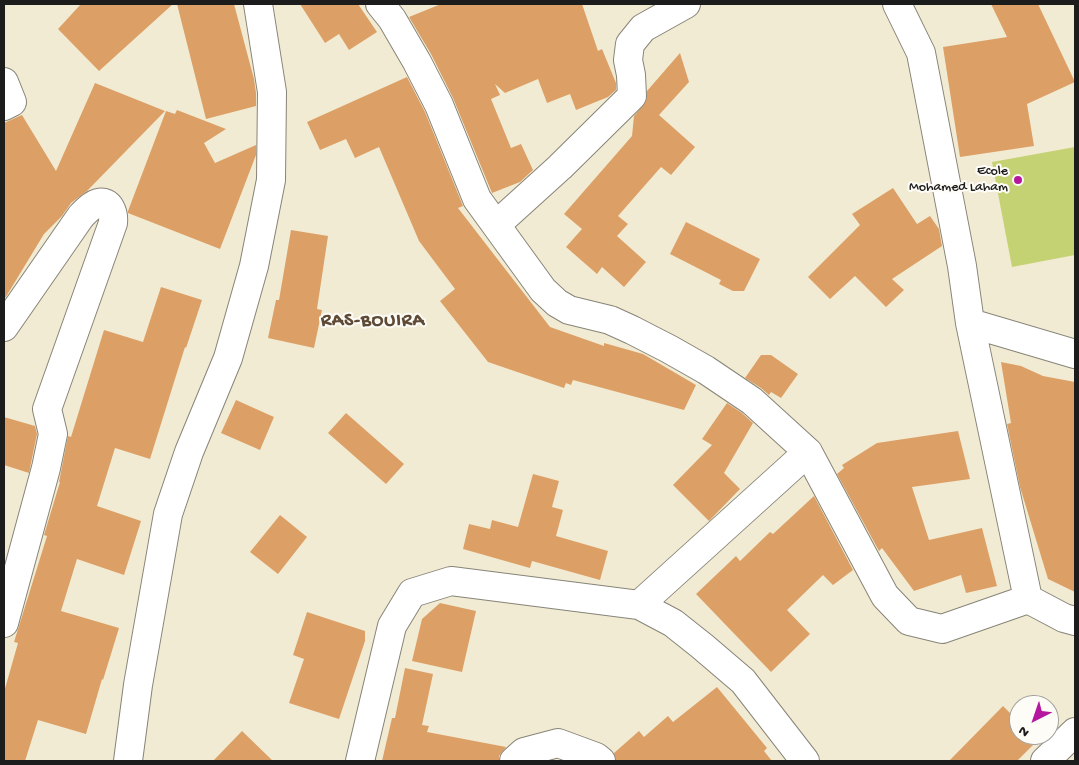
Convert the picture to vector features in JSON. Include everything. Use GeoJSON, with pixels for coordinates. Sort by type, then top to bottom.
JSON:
{"type":"FeatureCollection","features":[{"type":"Feature","properties":{"kind":"street"},"geometry":{"type":"LineString","coordinates":[[128,761],[138,685],[168,514],[189,452],[228,358],[254,266],[271,180],[272,92],[258,4]]}},
{"type":"Feature","properties":{"kind":"street"},"geometry":{"type":"LineString","coordinates":[[380,4],[392,19],[439,105],[477,199],[542,290],[556,303],[569,310],[610,320],[669,349],[706,370],[752,401],[808,452],[885,596],[909,621],[942,629],[1028,599],[1064,618],[1075,621]]}},
{"type":"Feature","properties":{"kind":"street"},"geometry":{"type":"LineString","coordinates":[[496,225],[632,96],[628,60],[630,44],[643,28],[686,4]]}},
{"type":"Feature","properties":{"kind":"street"},"geometry":{"type":"LineString","coordinates":[[897,4],[921,53],[960,256],[970,323],[1028,599]]}},
{"type":"Feature","properties":{"kind":"street"},"geometry":{"type":"LineString","coordinates":[[4,82],[12,102],[4,106]]}},
{"type":"Feature","properties":{"kind":"street"},"geometry":{"type":"LineString","coordinates":[[4,327],[80,216],[98,203],[103,203],[109,207],[112,214],[112,223],[47,409],[53,434],[46,468],[4,623]]}},
{"type":"Feature","properties":{"kind":"street"},"geometry":{"type":"LineString","coordinates":[[970,323],[1075,354]]}},
{"type":"Feature","properties":{"kind":"street"},"geometry":{"type":"LineString","coordinates":[[639,605],[808,452]]}},
{"type":"Feature","properties":{"kind":"street"},"geometry":{"type":"LineString","coordinates":[[360,761],[392,626],[412,593],[451,581],[639,605],[674,623],[743,681],[805,761]]}},
{"type":"Feature","properties":{"kind":"street"},"geometry":{"type":"LineString","coordinates":[[1045,761],[1075,732]]}},
{"type":"Feature","properties":{"kind":"street"},"geometry":{"type":"LineString","coordinates":[[514,761],[524,752],[558,743],[596,757],[601,761]]}},
{"type":"Feature","properties":{"kind":"green space"},"geometry":{"type":"Polygon","coordinates":[[[1075,147],[1075,255],[1012,267],[992,162],[1075,147]]]}},
{"type":"Feature","properties":{"kind":"building"},"geometry":{"type":"Polygon","coordinates":[[[81,4],[173,4],[99,71],[58,29],[81,4]]]}},
{"type":"Feature","properties":{"kind":"building"},"geometry":{"type":"Polygon","coordinates":[[[177,4],[234,4],[254,79],[256,106],[206,119],[177,4]]]}},
{"type":"Feature","properties":{"kind":"building"},"geometry":{"type":"Polygon","coordinates":[[[300,4],[358,4],[377,32],[349,50],[339,34],[325,43],[300,4]]]}},
{"type":"Feature","properties":{"kind":"building"},"geometry":{"type":"Polygon","coordinates":[[[441,4],[582,4],[598,51],[602,49],[616,83],[616,90],[608,97],[576,110],[570,94],[547,103],[538,79],[505,93],[495,84],[500,95],[491,99],[511,148],[521,144],[533,170],[520,182],[492,193],[453,98],[431,54],[409,17],[441,4]]]}},
{"type":"Feature","properties":{"kind":"building"},"geometry":{"type":"Polygon","coordinates":[[[991,4],[1038,4],[1075,82],[1027,104],[1034,146],[960,157],[943,47],[1007,37],[991,4]]]}},
{"type":"Feature","properties":{"kind":"building"},"geometry":{"type":"Polygon","coordinates":[[[680,53],[689,82],[659,115],[695,147],[671,175],[661,167],[618,216],[628,224],[617,236],[646,262],[624,287],[602,267],[597,274],[566,247],[582,229],[564,214],[632,136],[634,116],[646,102],[647,91],[680,53]]]}},
{"type":"Feature","properties":{"kind":"building"},"geometry":{"type":"Polygon","coordinates":[[[407,77],[425,112],[463,206],[458,208],[550,327],[604,346],[604,343],[643,354],[696,385],[684,410],[573,380],[571,385],[566,383],[564,388],[488,362],[440,301],[455,289],[419,241],[379,147],[355,158],[346,139],[320,150],[307,122],[407,77]]]}},
{"type":"Feature","properties":{"kind":"building"},"geometry":{"type":"Polygon","coordinates":[[[95,83],[165,111],[87,191],[71,203],[62,216],[44,234],[4,300],[4,123],[22,115],[56,171],[95,83]]]}},
{"type":"Feature","properties":{"kind":"building"},"geometry":{"type":"Polygon","coordinates":[[[177,110],[226,129],[204,143],[215,163],[256,145],[256,155],[220,249],[128,213],[166,111],[175,114],[177,110]]]}},
{"type":"Feature","properties":{"kind":"building"},"geometry":{"type":"Polygon","coordinates":[[[893,188],[917,224],[930,216],[939,229],[942,246],[892,279],[904,290],[886,307],[855,276],[830,299],[808,277],[860,225],[852,214],[893,188]]]}},
{"type":"Feature","properties":{"kind":"building"},"geometry":{"type":"Polygon","coordinates":[[[686,222],[760,259],[744,291],[733,291],[719,284],[721,280],[670,254],[686,222]]]}},
{"type":"Feature","properties":{"kind":"building"},"geometry":{"type":"Polygon","coordinates":[[[291,230],[328,236],[317,309],[322,310],[314,348],[268,338],[276,300],[279,300],[291,230]]]}},
{"type":"Feature","properties":{"kind":"building"},"geometry":{"type":"Polygon","coordinates":[[[161,287],[202,300],[185,347],[150,459],[115,448],[97,506],[141,521],[124,575],[77,559],[61,611],[119,628],[86,734],[38,720],[25,761],[4,761],[4,692],[18,643],[14,642],[47,536],[44,535],[60,482],[68,436],[71,437],[104,330],[143,342],[161,287]]]}},
{"type":"Feature","properties":{"kind":"building"},"geometry":{"type":"Polygon","coordinates":[[[761,355],[771,355],[798,374],[781,398],[771,392],[769,395],[745,378],[761,355]]]}},
{"type":"Feature","properties":{"kind":"building"},"geometry":{"type":"Polygon","coordinates":[[[1001,362],[1021,366],[1043,376],[1075,382],[1075,592],[1048,579],[1020,487],[1007,424],[1011,423],[1001,362]]]}},
{"type":"Feature","properties":{"kind":"building"},"geometry":{"type":"Polygon","coordinates":[[[236,400],[274,417],[260,450],[221,433],[236,400]]]}},
{"type":"Feature","properties":{"kind":"building"},"geometry":{"type":"Polygon","coordinates":[[[727,403],[753,423],[724,473],[740,489],[709,521],[673,485],[712,445],[702,439],[727,403]]]}},
{"type":"Feature","properties":{"kind":"building"},"geometry":{"type":"Polygon","coordinates":[[[346,413],[404,464],[386,484],[328,433],[346,413]]]}},
{"type":"Feature","properties":{"kind":"building"},"geometry":{"type":"Polygon","coordinates":[[[4,417],[35,426],[37,434],[29,473],[4,465],[4,417]]]}},
{"type":"Feature","properties":{"kind":"building"},"geometry":{"type":"Polygon","coordinates":[[[958,431],[970,479],[912,487],[929,540],[982,528],[997,586],[966,593],[961,575],[914,591],[882,548],[879,551],[837,474],[844,468],[842,465],[877,443],[958,431]]]}},
{"type":"Feature","properties":{"kind":"building"},"geometry":{"type":"Polygon","coordinates":[[[533,474],[559,481],[552,507],[563,510],[556,536],[608,551],[600,580],[532,561],[530,568],[463,549],[469,524],[490,529],[492,520],[518,527],[533,474]]]}},
{"type":"Feature","properties":{"kind":"building"},"geometry":{"type":"Polygon","coordinates":[[[814,496],[853,570],[833,585],[823,575],[787,610],[810,634],[771,672],[696,594],[736,556],[740,561],[770,532],[773,534],[814,496]]]}},
{"type":"Feature","properties":{"kind":"building"},"geometry":{"type":"Polygon","coordinates":[[[280,515],[307,537],[278,574],[250,552],[280,515]]]}},
{"type":"Feature","properties":{"kind":"building"},"geometry":{"type":"Polygon","coordinates":[[[440,603],[476,611],[462,672],[412,661],[422,619],[440,603]]]}},
{"type":"Feature","properties":{"kind":"building"},"geometry":{"type":"Polygon","coordinates":[[[307,612],[365,631],[365,641],[339,719],[289,703],[304,659],[293,655],[307,612]]]}},
{"type":"Feature","properties":{"kind":"building"},"geometry":{"type":"Polygon","coordinates":[[[405,668],[433,674],[422,725],[429,726],[427,732],[506,747],[499,756],[499,761],[382,761],[392,718],[395,718],[405,668]]]}},
{"type":"Feature","properties":{"kind":"building"},"geometry":{"type":"Polygon","coordinates":[[[717,687],[767,748],[764,751],[772,761],[616,761],[614,753],[639,731],[644,737],[668,716],[673,722],[717,687]]]}},
{"type":"Feature","properties":{"kind":"building"},"geometry":{"type":"Polygon","coordinates":[[[1003,706],[1009,712],[1009,745],[1033,745],[1017,761],[949,761],[1003,706]]]}},
{"type":"Feature","properties":{"kind":"building"},"geometry":{"type":"Polygon","coordinates":[[[242,731],[273,761],[213,761],[242,731]]]}},
{"type":"Feature","properties":{"kind":"place","name":"Ecole Mohamed Laham"},"geometry":{"type":"Point","coordinates":[1018,180]}},
{"type":"Feature","properties":{"kind":"district","name":"RAS-BOUIRA"},"geometry":{"type":"Point","coordinates":[373,322]}}]}
